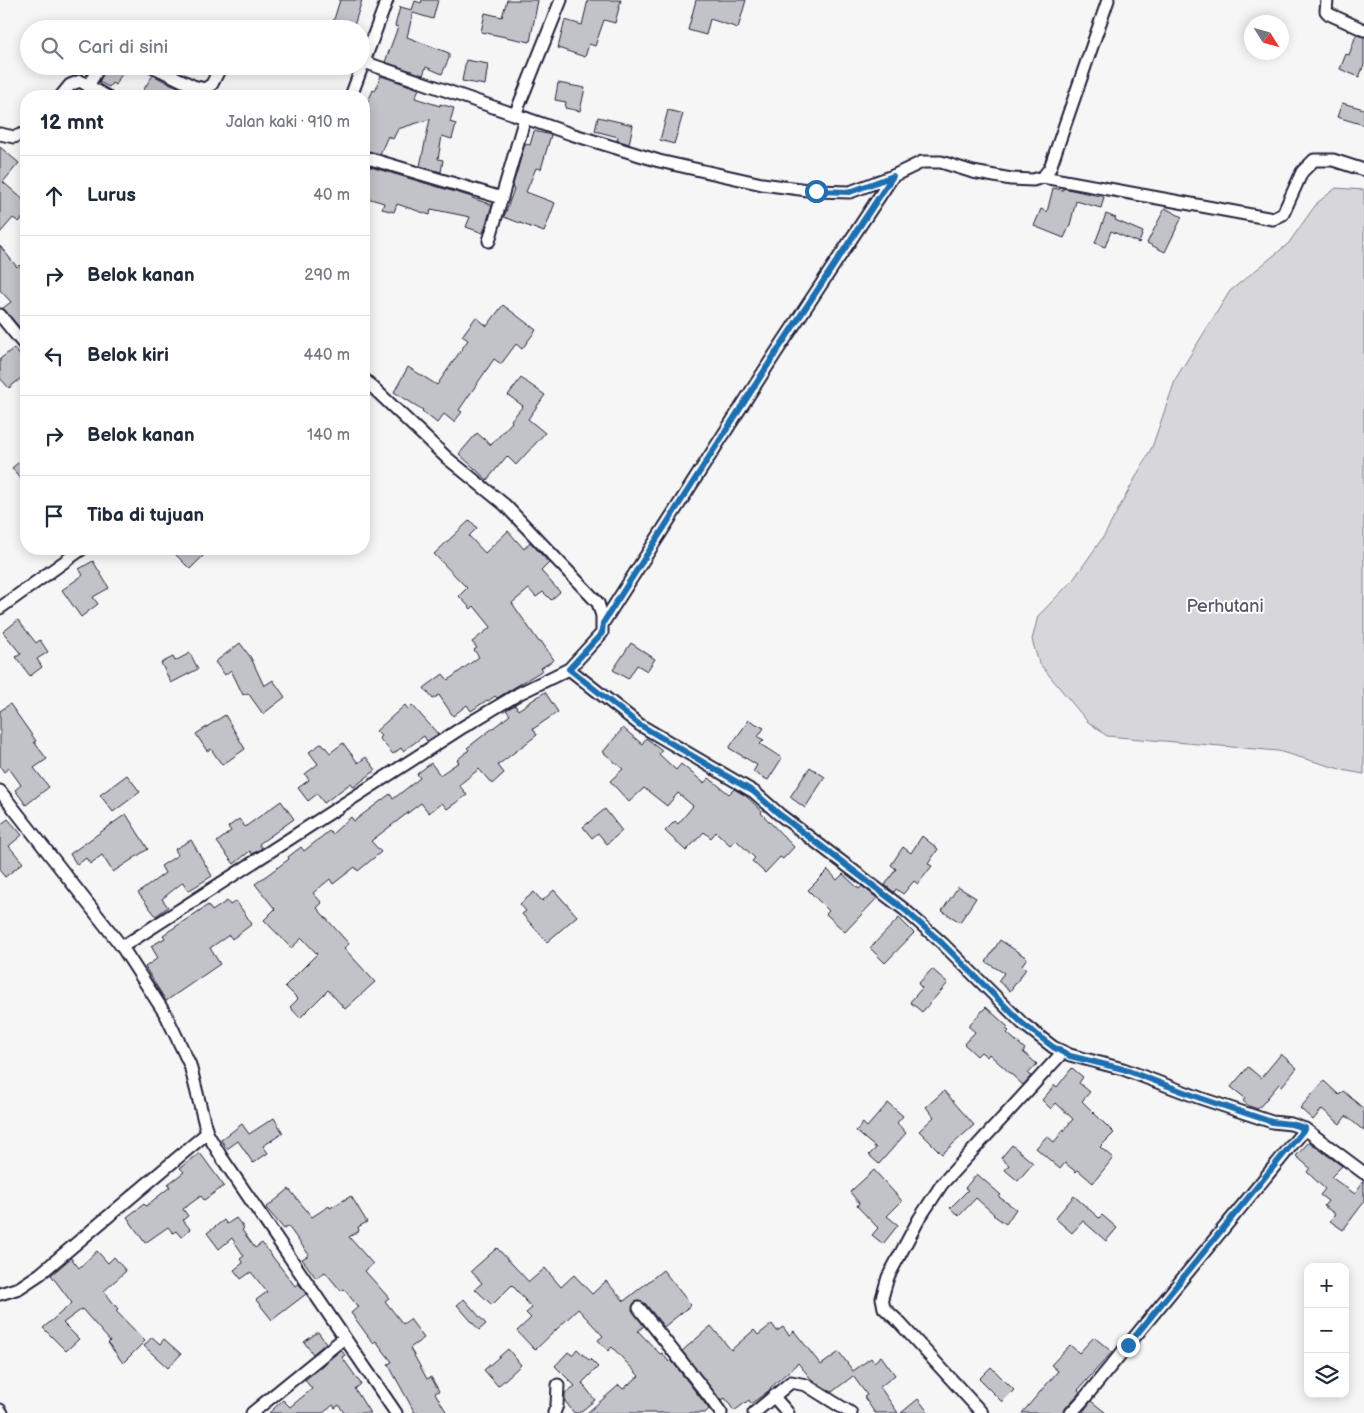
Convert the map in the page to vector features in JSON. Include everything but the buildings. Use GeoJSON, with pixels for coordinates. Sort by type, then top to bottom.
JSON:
{"type":"FeatureCollection","features":[{"type":"Feature","properties":{"kind":"street"},"geometry":{"type":"LineString","coordinates":[[370,42],[387,0]]}},
{"type":"Feature","properties":{"kind":"street"},"geometry":{"type":"LineString","coordinates":[[489,240],[502,198],[520,117],[561,0]]}},
{"type":"Feature","properties":{"kind":"street"},"geometry":{"type":"LineString","coordinates":[[1043,177],[1050,168],[1108,0]]}},
{"type":"Feature","properties":{"kind":"street"},"geometry":{"type":"LineString","coordinates":[[1326,0],[1326,11],[1329,14],[1364,30]]}},
{"type":"Feature","properties":{"kind":"street"},"geometry":{"type":"LineString","coordinates":[[370,65],[571,134],[659,161],[762,184],[816,191],[850,192],[893,176],[922,162],[941,162],[973,172],[1011,180],[1033,180],[1043,177],[1273,219],[1283,214],[1302,172],[1314,160],[1333,160],[1364,170]]}},
{"type":"Feature","properties":{"kind":"street"},"geometry":{"type":"LineString","coordinates":[[88,86],[95,75]]}},
{"type":"Feature","properties":{"kind":"street"},"geometry":{"type":"LineString","coordinates":[[170,75],[193,86],[205,89],[212,84],[217,75]]}},
{"type":"Feature","properties":{"kind":"street"},"geometry":{"type":"LineString","coordinates":[[353,90],[358,75]]}},
{"type":"Feature","properties":{"kind":"street"},"geometry":{"type":"LineString","coordinates":[[66,90],[70,85],[80,80],[95,90]]}},
{"type":"Feature","properties":{"kind":"street"},"geometry":{"type":"LineString","coordinates":[[0,134],[14,137],[20,135]]}},
{"type":"Feature","properties":{"kind":"street"},"geometry":{"type":"LineString","coordinates":[[370,159],[502,198]]}},
{"type":"Feature","properties":{"kind":"street"},"geometry":{"type":"LineString","coordinates":[[603,623],[775,354],[893,176]]}},
{"type":"Feature","properties":{"kind":"street"},"geometry":{"type":"LineString","coordinates":[[0,315],[20,340]]}},
{"type":"Feature","properties":{"kind":"street"},"geometry":{"type":"LineString","coordinates":[[122,947],[463,727],[520,693],[569,669],[602,633],[603,623],[598,602],[504,505],[447,458],[370,385]]}},
{"type":"Feature","properties":{"kind":"street"},"geometry":{"type":"LineString","coordinates":[[0,608],[74,555]]}},
{"type":"Feature","properties":{"kind":"street"},"geometry":{"type":"LineString","coordinates":[[569,669],[640,725],[754,792],[779,814],[905,910],[942,943],[1022,1023],[1053,1047],[1070,1056],[1123,1069],[1200,1098],[1272,1122],[1305,1128],[1364,1173]]}},
{"type":"Feature","properties":{"kind":"street"},"geometry":{"type":"LineString","coordinates":[[0,791],[122,947],[166,1015],[190,1065],[207,1133],[222,1158],[396,1413]]}},
{"type":"Feature","properties":{"kind":"street"},"geometry":{"type":"LineString","coordinates":[[982,1413],[884,1308],[882,1298],[888,1277],[919,1219],[942,1184],[1063,1052]]}},
{"type":"Feature","properties":{"kind":"street"},"geometry":{"type":"LineString","coordinates":[[1070,1413],[1083,1400],[1305,1128]]}},
{"type":"Feature","properties":{"kind":"street"},"geometry":{"type":"LineString","coordinates":[[0,1294],[19,1288],[40,1274],[207,1133]]}},
{"type":"Feature","properties":{"kind":"street"},"geometry":{"type":"LineString","coordinates":[[639,1308],[721,1413]]}},
{"type":"Feature","properties":{"kind":"street"},"geometry":{"type":"LineString","coordinates":[[252,1413],[344,1338]]}},
{"type":"Feature","properties":{"kind":"street"},"geometry":{"type":"LineString","coordinates":[[754,1413],[791,1382],[806,1385],[851,1413]]}},
{"type":"Feature","properties":{"kind":"street"},"geometry":{"type":"LineString","coordinates":[[554,1413],[557,1405],[558,1385]]}},
{"type":"Feature","properties":{"kind":"street"},"geometry":{"type":"LineString","coordinates":[[774,1397],[788,1413]]}},
{"type":"Feature","properties":{"kind":"green space","name":"Perhutani"},"geometry":{"type":"Polygon","coordinates":[[[1336,188],[1364,190],[1364,774],[1278,751],[1107,736],[1087,721],[1039,663],[1032,640],[1038,616],[1073,580],[1104,536],[1152,447],[1176,378],[1230,291],[1288,244],[1317,203],[1336,188]]]}},
{"type":"Feature","properties":{"kind":"route"},"geometry":{"type":"LineString","coordinates":[[816,191],[850,192],[893,176],[775,354],[603,623],[602,633],[569,669],[640,725],[754,792],[779,814],[905,910],[942,943],[1022,1023],[1053,1047],[1070,1056],[1123,1069],[1200,1098],[1272,1122],[1305,1128],[1128,1345]]}}]}
